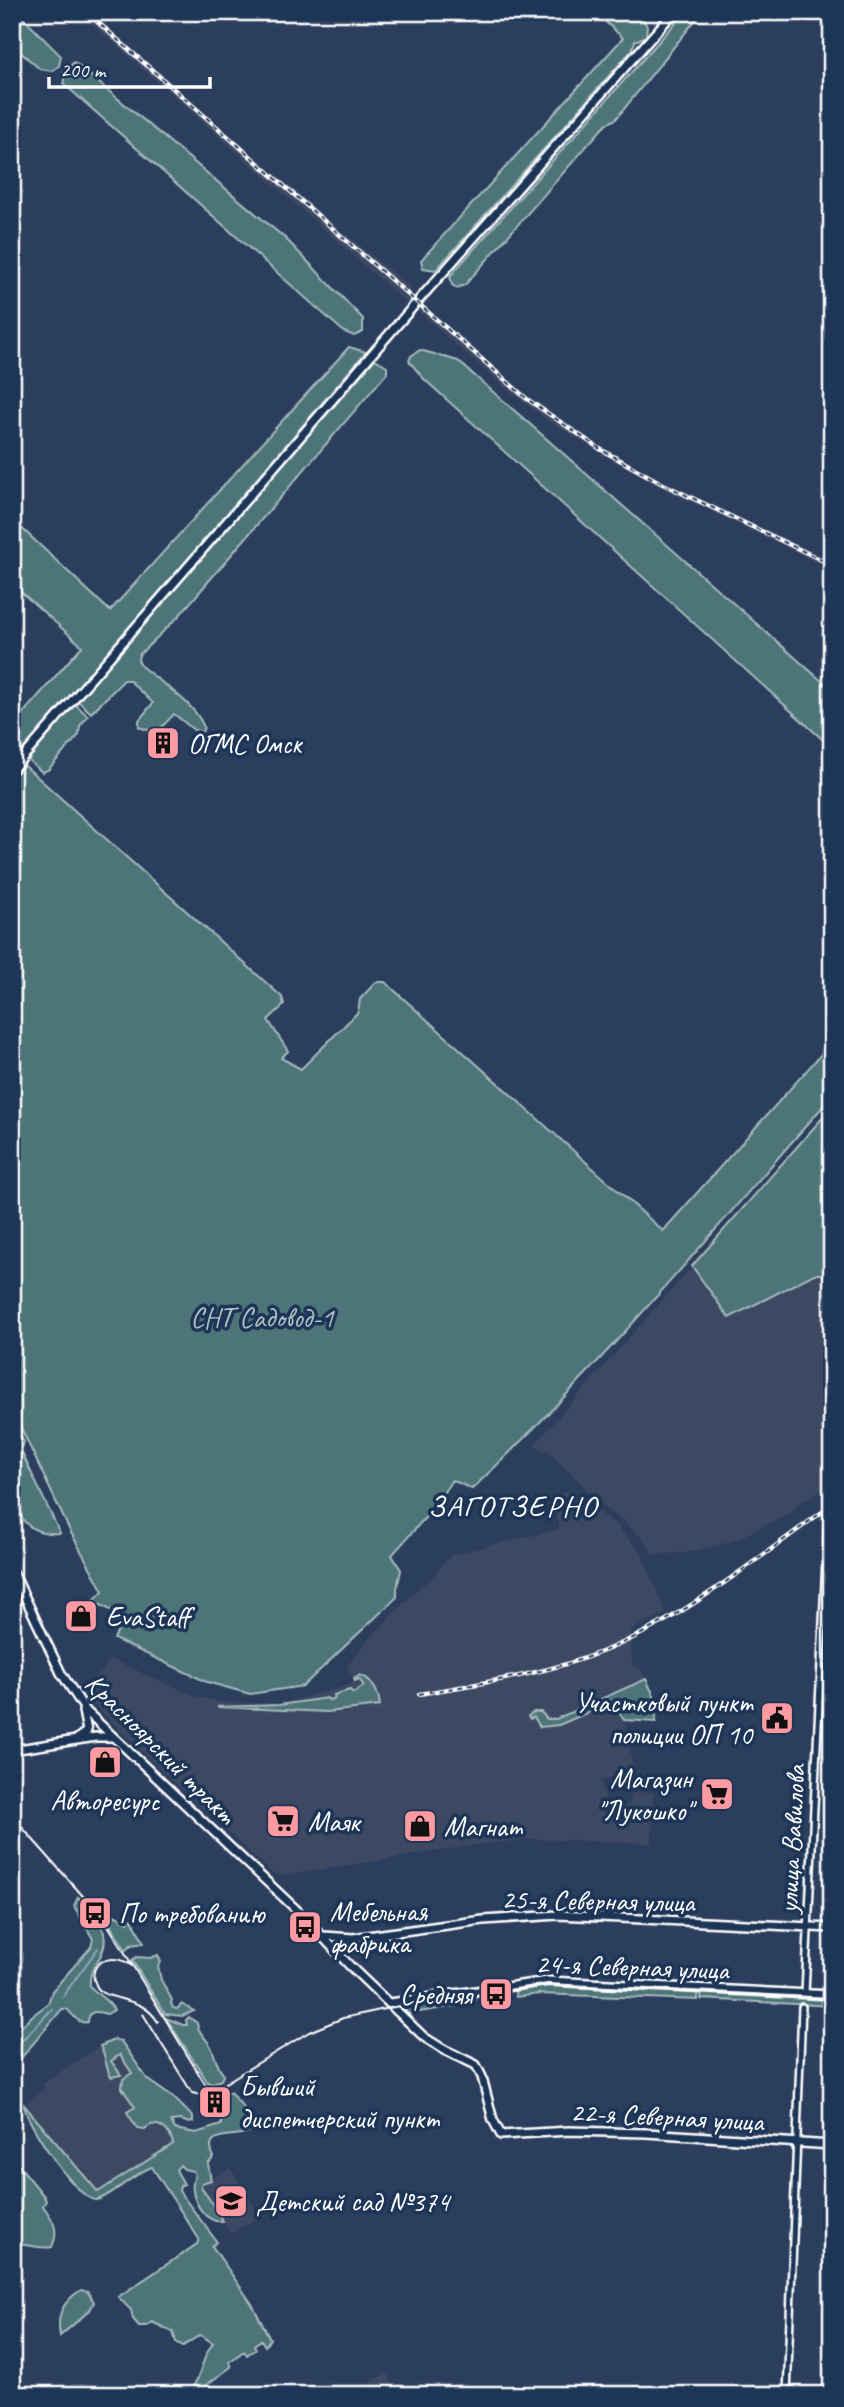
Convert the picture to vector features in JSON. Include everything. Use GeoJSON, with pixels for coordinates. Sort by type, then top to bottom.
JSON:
{"type":"FeatureCollection","features":[{"type":"Feature","properties":{"kind":"main road"},"geometry":{"type":"LineString","coordinates":[[12,770],[417,302],[674,12]]}},
{"type":"Feature","properties":{"kind":"main road","name":"Красноярский тракт"},"geometry":{"type":"LineString","coordinates":[[12,1570],[47,1646],[78,1701],[112,1737],[324,1936],[350,1966],[424,2037],[476,2065],[500,2134]]}},
{"type":"Feature","properties":{"kind":"main road"},"geometry":{"type":"LineString","coordinates":[[74,1741],[85,1734],[87,1727],[78,1701]]}},
{"type":"Feature","properties":{"kind":"main road"},"geometry":{"type":"LineString","coordinates":[[12,1750],[112,1737]]}},
{"type":"Feature","properties":{"kind":"main road","name":"25-я Северная улица"},"geometry":{"type":"LineString","coordinates":[[324,1936],[353,1938],[483,1920],[558,1915],[832,1928]]}},
{"type":"Feature","properties":{"kind":"main road","name":"24-я Северная улица"},"geometry":{"type":"LineString","coordinates":[[390,2003],[548,1981],[832,1995]]}},
{"type":"Feature","properties":{"kind":"main road","name":"22-я Северная улица"},"geometry":{"type":"LineString","coordinates":[[500,2134],[569,2131],[633,2133],[832,2145]]}},
{"type":"Feature","properties":{"kind":"street","name":"улица Вавилова"},"geometry":{"type":"LineString","coordinates":[[805,1993],[830,1518]]}},
{"type":"Feature","properties":{"kind":"street"},"geometry":{"type":"LineString","coordinates":[[787,2395],[802,2007]]}},
{"type":"Feature","properties":{"kind":"shaded area"},"geometry":{"type":"Polygon","coordinates":[[[79,12],[91,12],[306,202],[411,288],[411,295],[416,299],[410,306],[79,12]]]}},
{"type":"Feature","properties":{"kind":"shaded area"},"geometry":{"type":"Polygon","coordinates":[[[423,306],[504,379],[544,410],[595,443],[677,489],[832,561],[832,569],[662,488],[552,423],[507,389],[418,311],[423,306]]]}},
{"type":"Feature","properties":{"kind":"shaded area"},"geometry":{"type":"Polygon","coordinates":[[[692,1267],[729,1318],[814,1275],[832,1275],[832,1482],[800,1503],[791,1513],[730,1542],[685,1553],[652,1554],[645,1541],[623,1520],[610,1512],[547,1450],[544,1453],[535,1444],[692,1267]]]}},
{"type":"Feature","properties":{"kind":"shaded area"},"geometry":{"type":"Polygon","coordinates":[[[566,1492],[575,1494],[615,1524],[642,1554],[666,1613],[631,1630],[632,1665],[641,1669],[655,1698],[656,1722],[624,1721],[636,1780],[611,1778],[601,1781],[607,1807],[629,1806],[632,1793],[653,1792],[652,1843],[533,1839],[476,1845],[280,1876],[271,1872],[81,1692],[110,1659],[195,1696],[223,1703],[280,1704],[347,1686],[355,1680],[346,1668],[365,1643],[429,1581],[451,1555],[559,1529],[549,1497],[566,1492]]]}},
{"type":"Feature","properties":{"kind":"shaded area"},"geometry":{"type":"Polygon","coordinates":[[[115,2036],[181,2139],[98,2192],[24,2105],[45,2088],[42,2084],[115,2036]]]}},
{"type":"Feature","properties":{"kind":"shaded area","name":"Детский сад №374"},"geometry":{"type":"Polygon","coordinates":[[[230,2168],[260,2216],[231,2234],[201,2186],[230,2168]]]}},
{"type":"Feature","properties":{"kind":"shaded area"},"geometry":{"type":"Polygon","coordinates":[[[387,2373],[398,2395],[349,2395],[387,2373]]]}},
{"type":"Feature","properties":{"kind":"green space"},"geometry":{"type":"Polygon","coordinates":[[[12,12],[17,12],[61,56],[59,66],[52,71],[40,69],[12,45],[12,12]]]}},
{"type":"Feature","properties":{"kind":"green space"},"geometry":{"type":"Polygon","coordinates":[[[595,12],[639,12],[647,26],[646,36],[635,41],[632,50],[436,270],[423,268],[421,260],[623,38],[595,12]]]}},
{"type":"Feature","properties":{"kind":"green space"},"geometry":{"type":"Polygon","coordinates":[[[685,12],[702,12],[616,119],[606,124],[465,285],[457,288],[452,285],[450,276],[685,12]]]}},
{"type":"Feature","properties":{"kind":"green space"},"geometry":{"type":"Polygon","coordinates":[[[74,62],[286,239],[363,319],[363,332],[354,336],[344,332],[64,84],[64,72],[74,62]]]}},
{"type":"Feature","properties":{"kind":"green space"},"geometry":{"type":"Polygon","coordinates":[[[349,347],[366,352],[12,763],[12,726],[82,646],[12,584],[12,519],[110,611],[349,347]]]}},
{"type":"Feature","properties":{"kind":"green space"},"geometry":{"type":"Polygon","coordinates":[[[420,350],[458,361],[832,690],[832,748],[424,379],[409,361],[411,356],[420,350]]]}},
{"type":"Feature","properties":{"kind":"green space"},"geometry":{"type":"Polygon","coordinates":[[[375,359],[387,366],[387,373],[178,617],[139,655],[141,666],[193,709],[204,727],[202,732],[194,730],[174,714],[159,730],[153,732],[139,727],[139,720],[153,703],[129,680],[124,680],[91,713],[78,701],[375,359]]]}},
{"type":"Feature","properties":{"kind":"green space"},"geometry":{"type":"Polygon","coordinates":[[[75,704],[88,716],[80,726],[79,735],[48,770],[42,772],[28,760],[75,704]]]}},
{"type":"Feature","properties":{"kind":"green space","name":"СНТ Садовод-1"},"geometry":{"type":"Polygon","coordinates":[[[24,765],[282,997],[284,1005],[268,1020],[288,1051],[281,1058],[301,1069],[358,1012],[360,999],[376,982],[385,982],[663,1231],[832,1042],[832,1096],[612,1346],[520,1443],[472,1489],[452,1480],[432,1510],[392,1555],[401,1570],[397,1597],[303,1686],[250,1694],[207,1682],[114,1639],[124,1617],[93,1601],[103,1591],[69,1529],[12,1409],[12,778],[24,765]]]}},
{"type":"Feature","properties":{"kind":"green space"},"geometry":{"type":"Polygon","coordinates":[[[832,1107],[832,1274],[814,1274],[729,1318],[692,1266],[832,1107]]]}},
{"type":"Feature","properties":{"kind":"green space"},"geometry":{"type":"Polygon","coordinates":[[[12,1428],[16,1428],[24,1442],[21,1451],[60,1533],[41,1532],[27,1524],[18,1513],[11,1480],[12,1428]]]}},
{"type":"Feature","properties":{"kind":"green space"},"geometry":{"type":"Polygon","coordinates":[[[360,1675],[374,1688],[380,1706],[327,1712],[217,1707],[279,1705],[327,1698],[329,1700],[335,1698],[334,1695],[350,1690],[353,1693],[364,1686],[359,1679],[354,1679],[360,1675]]]}},
{"type":"Feature","properties":{"kind":"green space"},"geometry":{"type":"Polygon","coordinates":[[[646,1679],[655,1698],[656,1722],[624,1720],[614,1705],[607,1704],[559,1725],[540,1727],[534,1717],[530,1719],[528,1716],[541,1712],[547,1719],[556,1719],[646,1679]]]}},
{"type":"Feature","properties":{"kind":"green space"},"geometry":{"type":"Polygon","coordinates":[[[78,1897],[100,1923],[105,1938],[101,1955],[91,1973],[90,1986],[114,2010],[107,2014],[92,2013],[85,2023],[76,2019],[67,2009],[62,2009],[12,2069],[12,2036],[48,2004],[52,1991],[91,1947],[93,1939],[74,1906],[78,1897]]]}},
{"type":"Feature","properties":{"kind":"green space"},"geometry":{"type":"Polygon","coordinates":[[[114,1915],[128,1922],[129,1917],[132,1919],[144,1943],[131,1945],[126,1950],[107,1920],[114,1915]]]}},
{"type":"Feature","properties":{"kind":"green space"},"geometry":{"type":"Polygon","coordinates":[[[158,1955],[161,1962],[158,1966],[161,1980],[172,2000],[173,2008],[177,2009],[182,2004],[194,2011],[182,2016],[165,2014],[132,1960],[158,1955]]]}},
{"type":"Feature","properties":{"kind":"green space"},"geometry":{"type":"Polygon","coordinates":[[[537,1984],[698,1991],[698,2000],[539,1994],[516,1997],[514,1987],[537,1984]]]}},
{"type":"Feature","properties":{"kind":"green space"},"geometry":{"type":"Polygon","coordinates":[[[702,1989],[832,1996],[832,2006],[701,1999],[702,1989]]]}},
{"type":"Feature","properties":{"kind":"green space"},"geometry":{"type":"Polygon","coordinates":[[[470,1994],[475,2000],[473,2003],[408,2014],[402,2006],[470,1994]]]}},
{"type":"Feature","properties":{"kind":"green space"},"geometry":{"type":"Polygon","coordinates":[[[189,2017],[197,2023],[210,2045],[224,2074],[221,2080],[211,2084],[207,2081],[166,2018],[187,2025],[186,2020],[189,2017]]]}},
{"type":"Feature","properties":{"kind":"green space"},"geometry":{"type":"Polygon","coordinates":[[[114,2040],[121,2041],[148,2080],[175,2099],[193,2117],[193,2122],[189,2123],[171,2121],[175,2129],[196,2133],[221,2125],[221,2119],[214,2109],[223,2103],[222,2095],[230,2092],[244,2108],[249,2131],[222,2136],[212,2142],[214,2157],[208,2164],[211,2180],[201,2186],[223,2221],[209,2218],[198,2206],[193,2191],[193,2171],[180,2165],[176,2170],[184,2184],[179,2191],[217,2242],[212,2246],[252,2304],[270,2339],[265,2346],[261,2340],[254,2345],[256,2349],[247,2355],[244,2351],[229,2362],[231,2367],[192,2395],[187,2393],[196,2381],[213,2343],[200,2335],[183,2346],[176,2342],[173,2332],[152,2322],[139,2326],[133,2319],[131,2310],[118,2297],[197,2244],[199,2239],[152,2167],[100,2199],[87,2197],[65,2174],[42,2143],[24,2105],[98,2192],[173,2144],[169,2135],[159,2125],[137,2128],[127,2112],[135,2107],[122,2088],[123,2079],[132,2073],[120,2055],[111,2061],[121,2075],[111,2077],[100,2046],[114,2040]]]}},
{"type":"Feature","properties":{"kind":"green space"},"geometry":{"type":"Polygon","coordinates":[[[12,2157],[44,2196],[46,2201],[43,2206],[55,2230],[52,2247],[12,2244],[12,2157]]]}},
{"type":"Feature","properties":{"kind":"green space"},"geometry":{"type":"Polygon","coordinates":[[[81,2290],[88,2292],[94,2302],[90,2310],[60,2336],[62,2309],[81,2290]]]}},
{"type":"Feature","properties":{"kind":"waterway"},"geometry":{"type":"LineString","coordinates":[[63,1996],[98,1948]]}},
{"type":"Feature","properties":{"kind":"waterway"},"geometry":{"type":"LineString","coordinates":[[12,2051],[52,2009]]}},
{"type":"Feature","properties":{"kind":"tram line"},"geometry":{"type":"LineString","coordinates":[[12,1816],[106,1922],[210,2089],[217,2088],[309,2032],[343,2018],[394,2007],[548,1984],[832,1998]]}},
{"type":"Feature","properties":{"kind":"tram line"},"geometry":{"type":"LineString","coordinates":[[132,1966],[117,1959],[103,1961],[94,1970],[96,1985],[107,1995],[142,2006],[158,2022]]}},
{"type":"Feature","properties":{"kind":"tram line"},"geometry":{"type":"LineString","coordinates":[[143,2014],[192,2093],[204,2095],[218,2090]]}},
{"type":"Feature","properties":{"kind":"railway"},"geometry":{"type":"LineString","coordinates":[[86,12],[527,399],[600,449],[661,483],[832,565]]}},
{"type":"Feature","properties":{"kind":"railway"},"geometry":{"type":"LineString","coordinates":[[419,1694],[512,1678],[557,1667],[632,1638],[720,1586],[832,1505]]}},
{"type":"Feature","properties":{"kind":"place","name":"ОГМС Омск"},"geometry":{"type":"Point","coordinates":[163,743]}},
{"type":"Feature","properties":{"kind":"place","name":"EvaStaff"},"geometry":{"type":"Point","coordinates":[81,1616]}},
{"type":"Feature","properties":{"kind":"place","name":"Участковый пункт полиции ОП 10"},"geometry":{"type":"Point","coordinates":[777,1718]}},
{"type":"Feature","properties":{"kind":"place","name":"Авторесурс"},"geometry":{"type":"Point","coordinates":[105,1762]}},
{"type":"Feature","properties":{"kind":"place","name":"Магазин \"Лукошко\""},"geometry":{"type":"Point","coordinates":[717,1794]}},
{"type":"Feature","properties":{"kind":"place","name":"Маяк"},"geometry":{"type":"Point","coordinates":[283,1821]}},
{"type":"Feature","properties":{"kind":"place","name":"Магнат"},"geometry":{"type":"Point","coordinates":[420,1826]}},
{"type":"Feature","properties":{"kind":"place","name":"По требованию"},"geometry":{"type":"Point","coordinates":[95,1913]}},
{"type":"Feature","properties":{"kind":"place","name":"Мебельная фабрика"},"geometry":{"type":"Point","coordinates":[305,1927]}},
{"type":"Feature","properties":{"kind":"place","name":"Средняя"},"geometry":{"type":"Point","coordinates":[496,1994]}},
{"type":"Feature","properties":{"kind":"place","name":"Бывший диспетчерский пункт"},"geometry":{"type":"Point","coordinates":[215,2102]}},
{"type":"Feature","properties":{"kind":"place","name":"Детский сад №374"},"geometry":{"type":"Point","coordinates":[231,2201]}},
{"type":"Feature","properties":{"kind":"district","name":"ЗАГОТЗЕРНО"},"geometry":{"type":"Point","coordinates":[513,1506]}}]}
